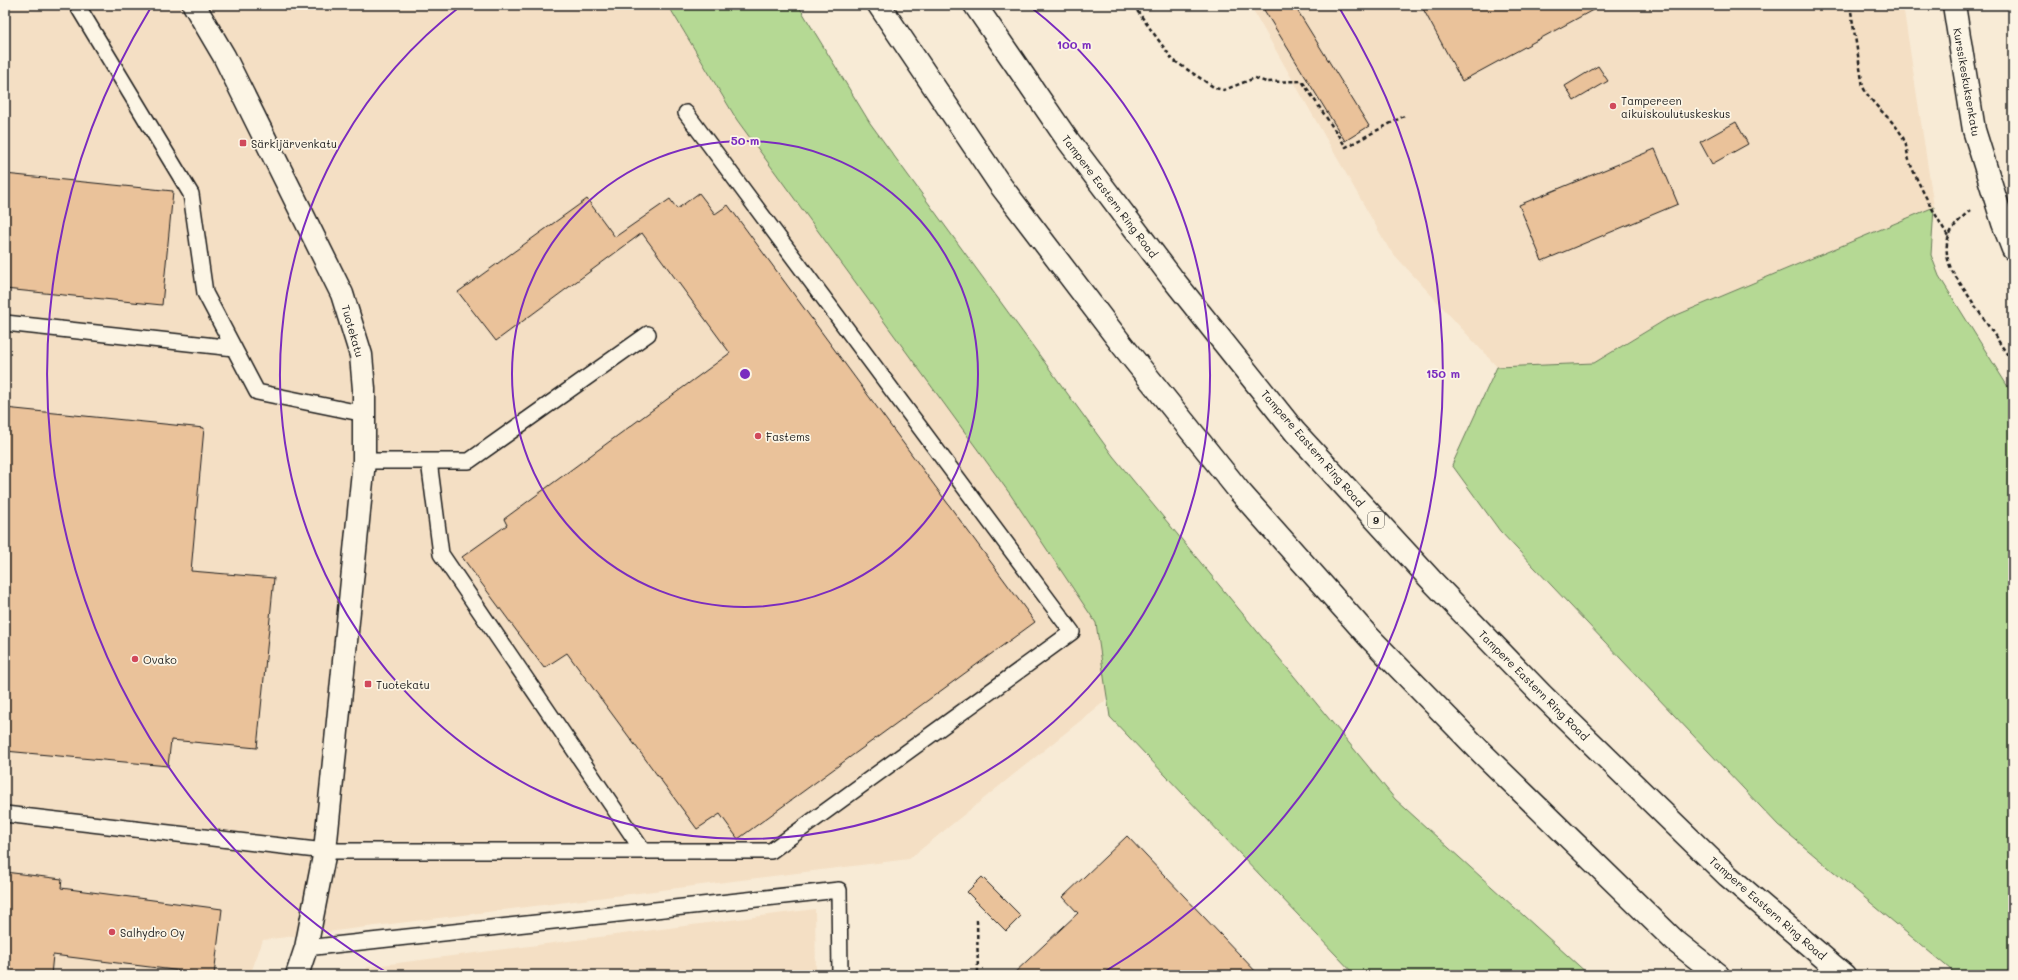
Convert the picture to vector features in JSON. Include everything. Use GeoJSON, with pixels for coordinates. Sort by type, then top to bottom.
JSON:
{"type":"FeatureCollection","features":[{"type":"Feature","properties":{"kind":"main road","name":"Tuotekatu"},"geometry":{"type":"LineString","coordinates":[[194,5],[224,56],[342,294],[361,355],[365,414],[364,461],[325,850],[306,948],[297,975]]}},
{"type":"Feature","properties":{"kind":"main road"},"geometry":{"type":"LineString","coordinates":[[879,5],[1001,186],[1123,346],[1240,492],[1369,637],[1482,754],[1675,940],[1718,975]]}},
{"type":"Feature","properties":{"kind":"main road","name":"Tampere Eastern Ring Road"},"geometry":{"type":"LineString","coordinates":[[975,5],[1071,145],[1172,278],[1295,432],[1433,582],[1542,695],[1728,876],[1844,975]]}},
{"type":"Feature","properties":{"kind":"main road","name":"Kurssikeskuksenkatu"},"geometry":{"type":"LineString","coordinates":[[1954,5],[1974,130],[2000,216],[2013,249]]}},
{"type":"Feature","properties":{"kind":"main road"},"geometry":{"type":"LineString","coordinates":[[1675,940],[1704,975]]}},
{"type":"Feature","properties":{"kind":"lane"},"geometry":{"type":"LineString","coordinates":[[77,5],[191,194],[205,293],[257,392],[365,414]]}},
{"type":"Feature","properties":{"kind":"lane"},"geometry":{"type":"LineString","coordinates":[[5,814],[325,850],[771,851],[1072,632],[686,113]]}},
{"type":"Feature","properties":{"kind":"lane"},"geometry":{"type":"LineString","coordinates":[[5,323],[234,348]]}},
{"type":"Feature","properties":{"kind":"lane"},"geometry":{"type":"LineString","coordinates":[[364,461],[469,461],[648,334]]}},
{"type":"Feature","properties":{"kind":"lane"},"geometry":{"type":"LineString","coordinates":[[429,461],[440,554],[643,851]]}},
{"type":"Feature","properties":{"kind":"lane"},"geometry":{"type":"LineString","coordinates":[[306,948],[840,890],[840,975]]}},
{"type":"Feature","properties":{"kind":"path"},"geometry":{"type":"LineString","coordinates":[[1133,5],[1173,60],[1215,88],[1224,90],[1255,78],[1266,82],[1302,81],[1346,147],[1404,116]]}},
{"type":"Feature","properties":{"kind":"path"},"geometry":{"type":"LineString","coordinates":[[1850,5],[1863,87],[1869,99],[1898,129],[1904,140],[1909,160],[1927,201],[1948,236],[1947,259],[1952,271],[2013,363]]}},
{"type":"Feature","properties":{"kind":"path"},"geometry":{"type":"LineString","coordinates":[[2011,5],[2013,15]]}},
{"type":"Feature","properties":{"kind":"path"},"geometry":{"type":"LineString","coordinates":[[977,920],[978,975]]}},
{"type":"Feature","properties":{"kind":"shaded area"},"geometry":{"type":"Polygon","coordinates":[[[5,5],[668,5],[737,120],[1115,632],[1105,701],[909,859],[263,940],[250,975],[5,975],[5,5]]]}},
{"type":"Feature","properties":{"kind":"shaded area","name":"Tampereen aikuiskoulutuskeskus"},"geometry":{"type":"Polygon","coordinates":[[[1250,5],[1903,5],[1934,207],[1665,320],[1594,363],[1497,367],[1389,249],[1250,5]]]}},
{"type":"Feature","properties":{"kind":"shaded area"},"geometry":{"type":"Polygon","coordinates":[[[815,909],[816,975],[364,975],[367,967],[815,909]]]}},
{"type":"Feature","properties":{"kind":"green space"},"geometry":{"type":"Polygon","coordinates":[[[668,5],[798,5],[870,123],[1113,456],[1395,799],[1589,975],[1355,975],[1110,717],[1096,623],[1010,494],[737,120],[668,5]]]}},
{"type":"Feature","properties":{"kind":"green space"},"geometry":{"type":"Polygon","coordinates":[[[1934,207],[1931,255],[1939,276],[2013,395],[2013,975],[1957,975],[1778,825],[1500,531],[1452,465],[1497,367],[1594,363],[1665,320],[1934,207]]]}},
{"type":"Feature","properties":{"kind":"building"},"geometry":{"type":"Polygon","coordinates":[[[1261,5],[1294,5],[1369,126],[1345,141],[1261,5]]]}},
{"type":"Feature","properties":{"kind":"building"},"geometry":{"type":"Polygon","coordinates":[[[1421,5],[1602,5],[1462,81],[1421,5]]]}},
{"type":"Feature","properties":{"kind":"building"},"geometry":{"type":"Polygon","coordinates":[[[1598,66],[1608,81],[1574,101],[1565,86],[1598,66]]]}},
{"type":"Feature","properties":{"kind":"building"},"geometry":{"type":"Polygon","coordinates":[[[1736,122],[1748,144],[1712,164],[1700,142],[1736,122]]]}},
{"type":"Feature","properties":{"kind":"building"},"geometry":{"type":"Polygon","coordinates":[[[1655,149],[1678,204],[1542,261],[1519,205],[1655,149]]]}},
{"type":"Feature","properties":{"kind":"building"},"geometry":{"type":"Polygon","coordinates":[[[5,174],[173,191],[162,305],[5,289],[5,174]]]}},
{"type":"Feature","properties":{"kind":"building","name":"Fastems"},"geometry":{"type":"Polygon","coordinates":[[[699,193],[715,214],[728,205],[1035,622],[738,839],[720,814],[697,829],[567,653],[544,668],[462,557],[507,525],[504,519],[730,353],[642,233],[496,341],[458,292],[587,199],[615,237],[670,199],[677,209],[699,193]]]}},
{"type":"Feature","properties":{"kind":"building","name":"Ovako"},"geometry":{"type":"Polygon","coordinates":[[[5,408],[204,428],[191,571],[274,578],[257,748],[171,740],[168,766],[5,751],[5,408]]]}},
{"type":"Feature","properties":{"kind":"building"},"geometry":{"type":"Polygon","coordinates":[[[1127,836],[1259,975],[1012,975],[1078,913],[1063,897],[1127,836]]]}},
{"type":"Feature","properties":{"kind":"building","name":"Salhydro Oy"},"geometry":{"type":"Polygon","coordinates":[[[5,872],[62,879],[61,888],[222,909],[214,975],[53,955],[51,975],[5,975],[5,872]]]}},
{"type":"Feature","properties":{"kind":"building"},"geometry":{"type":"Polygon","coordinates":[[[982,877],[1021,916],[1006,931],[967,892],[982,877]]]}},
{"type":"Feature","properties":{"kind":"place","name":"Tampereen aikuiskoulutuskeskus"},"geometry":{"type":"Point","coordinates":[1613,106]}},
{"type":"Feature","properties":{"kind":"place","name":"Särkijärvenkatu"},"geometry":{"type":"Point","coordinates":[243,143]}},
{"type":"Feature","properties":{"kind":"place","name":"Fastems"},"geometry":{"type":"Point","coordinates":[758,436]}},
{"type":"Feature","properties":{"kind":"place","name":"Ovako"},"geometry":{"type":"Point","coordinates":[135,659]}},
{"type":"Feature","properties":{"kind":"place","name":"Tuotekatu"},"geometry":{"type":"Point","coordinates":[368,684]}},
{"type":"Feature","properties":{"kind":"place","name":"Salhydro Oy"},"geometry":{"type":"Point","coordinates":[112,932]}}]}
